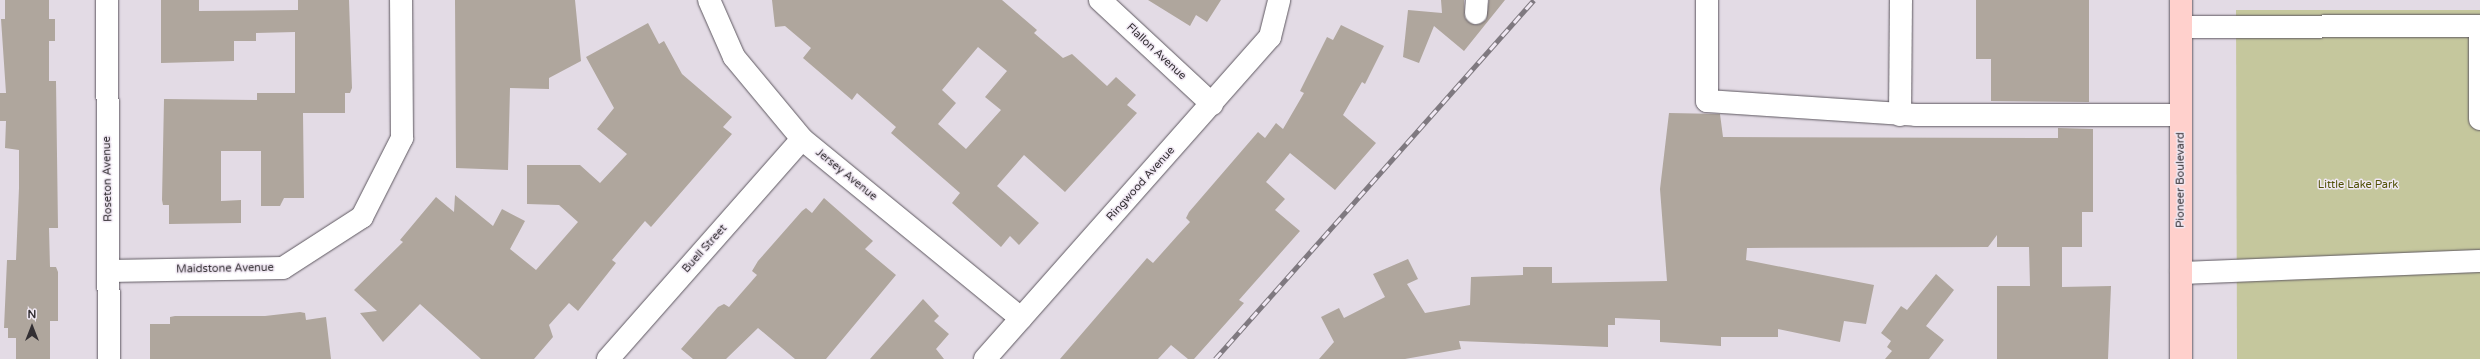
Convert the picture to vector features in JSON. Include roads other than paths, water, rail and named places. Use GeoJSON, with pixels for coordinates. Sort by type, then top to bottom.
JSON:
{"type":"FeatureCollection","features":[{"type":"Feature","properties":{"kind":"main road","name":"Pioneer Boulevard"},"geometry":{"type":"LineString","coordinates":[[2181,359],[2182,0]]}},
{"type":"Feature","properties":{"kind":"street","name":"Roseton Avenue"},"geometry":{"type":"LineString","coordinates":[[107,0],[109,359]]}},
{"type":"Feature","properties":{"kind":"street","name":"Maidstone Avenue"},"geometry":{"type":"LineString","coordinates":[[109,271],[283,268],[362,217],[402,138],[401,0]]}},
{"type":"Feature","properties":{"kind":"street","name":"Jersey Avenue"},"geometry":{"type":"LineString","coordinates":[[709,0],[734,57],[802,139],[1021,318]]}},
{"type":"Feature","properties":{"kind":"street","name":"Flallon Avenue"},"geometry":{"type":"LineString","coordinates":[[1100,0],[1212,104]]}},
{"type":"Feature","properties":{"kind":"street","name":"Ringwood Avenue"},"geometry":{"type":"LineString","coordinates":[[985,359],[1270,37],[1279,0]]}},
{"type":"Feature","properties":{"kind":"street"},"geometry":{"type":"LineString","coordinates":[[1707,0],[1707,101],[1900,115],[2181,115]]}},
{"type":"Feature","properties":{"kind":"street"},"geometry":{"type":"LineString","coordinates":[[1900,115],[1901,0]]}},
{"type":"Feature","properties":{"kind":"street"},"geometry":{"type":"LineString","coordinates":[[2181,27],[2480,26],[2480,119]]}},
{"type":"Feature","properties":{"kind":"street","name":"Buell Street"},"geometry":{"type":"LineString","coordinates":[[608,359],[802,139]]}},
{"type":"Feature","properties":{"kind":"street"},"geometry":{"type":"LineString","coordinates":[[2181,273],[2480,261]]}},
{"type":"Feature","properties":{"kind":"railway"},"geometry":{"type":"LineString","coordinates":[[1215,359],[1534,0]]}},
{"type":"Feature","properties":{"kind":"park label","name":"Little Lake Park"},"geometry":{"type":"Point","coordinates":[2358,185]}}]}
